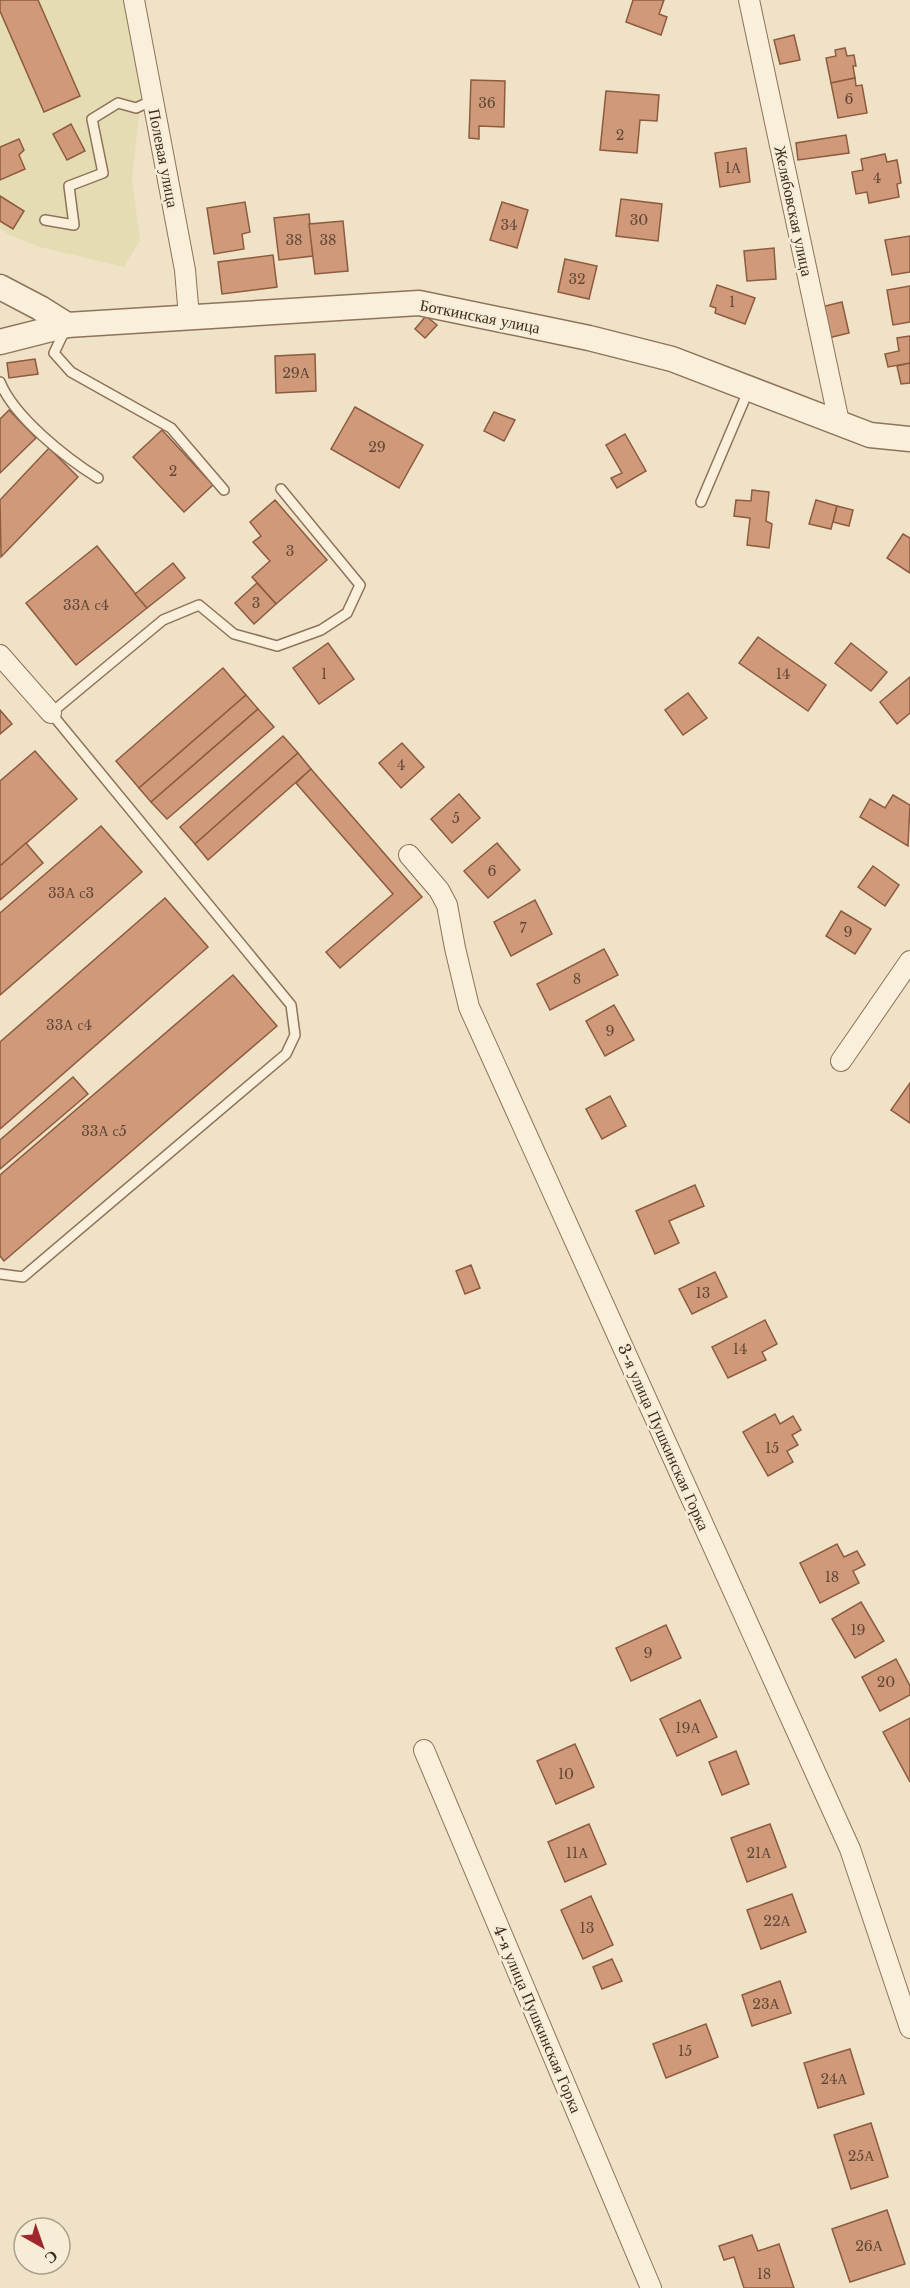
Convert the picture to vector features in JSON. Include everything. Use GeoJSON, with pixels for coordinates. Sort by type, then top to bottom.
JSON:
{"type":"FeatureCollection","features":[{"type":"Feature","properties":{"kind":"street","name":"Полевая улица"},"geometry":{"type":"LineString","coordinates":[[134,0],[185,270],[189,317]]}},
{"type":"Feature","properties":{"kind":"street","name":"Желябовская улица"},"geometry":{"type":"LineString","coordinates":[[748,0],[839,423]]}},
{"type":"Feature","properties":{"kind":"street"},"geometry":{"type":"LineString","coordinates":[[0,287],[67,325]]}},
{"type":"Feature","properties":{"kind":"street","name":"Боткинская улица"},"geometry":{"type":"LineString","coordinates":[[0,342],[67,325],[419,303],[590,338],[672,358],[870,435],[910,439]]}},
{"type":"Feature","properties":{"kind":"street"},"geometry":{"type":"LineString","coordinates":[[0,655],[51,714]]}},
{"type":"Feature","properties":{"kind":"street","name":"3-я улица Пушкинская Горка"},"geometry":{"type":"LineString","coordinates":[[409,855],[439,890],[447,905],[470,1007],[850,1849],[910,2028]]}},
{"type":"Feature","properties":{"kind":"street"},"geometry":{"type":"LineString","coordinates":[[841,1061],[910,961]]}},
{"type":"Feature","properties":{"kind":"street","name":"4-я улица Пушкинская Горка"},"geometry":{"type":"LineString","coordinates":[[424,1750],[651,2288]]}},
{"type":"Feature","properties":{"kind":"lane"},"geometry":{"type":"LineString","coordinates":[[45,220],[74,225],[69,186],[103,173],[92,119],[117,103],[136,108],[153,100]]}},
{"type":"Feature","properties":{"kind":"lane"},"geometry":{"type":"LineString","coordinates":[[67,325],[54,353],[71,372],[171,428],[224,490]]}},
{"type":"Feature","properties":{"kind":"lane"},"geometry":{"type":"LineString","coordinates":[[1,389],[42,436],[98,478]]}},
{"type":"Feature","properties":{"kind":"lane"},"geometry":{"type":"LineString","coordinates":[[701,502],[749,389]]}},
{"type":"Feature","properties":{"kind":"lane"},"geometry":{"type":"LineString","coordinates":[[0,1274],[23,1277],[286,1054],[295,1035],[291,1005],[51,714],[163,620],[199,605],[234,634],[277,646],[321,630],[347,613],[360,585],[281,489]]}},
{"type":"Feature","properties":{"kind":"shaded area"},"geometry":{"type":"Polygon","coordinates":[[[0,0],[126,0],[142,89],[132,180],[140,240],[124,267],[40,247],[9,235],[0,228],[0,0]]]}},
{"type":"Feature","properties":{"kind":"building"},"geometry":{"type":"Polygon","coordinates":[[[0,0],[38,0],[80,96],[44,112],[0,11],[0,0]]]}},
{"type":"Feature","properties":{"kind":"building"},"geometry":{"type":"Polygon","coordinates":[[[633,0],[664,0],[659,14],[667,17],[661,35],[626,22],[633,0]]]}},
{"type":"Feature","properties":{"kind":"building"},"geometry":{"type":"Polygon","coordinates":[[[794,35],[800,60],[780,64],[774,40],[794,35]]]}},
{"type":"Feature","properties":{"kind":"building"},"geometry":{"type":"Polygon","coordinates":[[[845,48],[847,56],[854,55],[855,78],[831,83],[826,58],[836,56],[835,50],[845,48]]]}},
{"type":"Feature","properties":{"kind":"building"},"geometry":{"type":"Polygon","coordinates":[[[855,78],[856,86],[862,85],[867,113],[838,118],[831,83],[855,78]]]}},
{"type":"Feature","properties":{"kind":"building"},"geometry":{"type":"Polygon","coordinates":[[[471,80],[505,81],[504,127],[479,126],[479,139],[469,138],[471,80]]]}},
{"type":"Feature","properties":{"kind":"building"},"geometry":{"type":"Polygon","coordinates":[[[606,91],[659,95],[657,121],[640,120],[637,153],[600,150],[606,91]]]}},
{"type":"Feature","properties":{"kind":"building"},"geometry":{"type":"Polygon","coordinates":[[[71,124],[85,151],[67,160],[53,134],[71,124]]]}},
{"type":"Feature","properties":{"kind":"building"},"geometry":{"type":"Polygon","coordinates":[[[846,135],[849,153],[798,160],[796,143],[846,135]]]}},
{"type":"Feature","properties":{"kind":"building"},"geometry":{"type":"Polygon","coordinates":[[[19,139],[24,150],[19,155],[25,169],[0,180],[0,147],[19,139]]]}},
{"type":"Feature","properties":{"kind":"building"},"geometry":{"type":"Polygon","coordinates":[[[746,148],[750,182],[720,187],[715,153],[746,148]]]}},
{"type":"Feature","properties":{"kind":"building"},"geometry":{"type":"Polygon","coordinates":[[[885,154],[887,162],[897,160],[901,183],[897,184],[899,197],[869,203],[867,192],[856,194],[852,172],[863,170],[861,159],[885,154]]]}},
{"type":"Feature","properties":{"kind":"building"},"geometry":{"type":"Polygon","coordinates":[[[0,196],[24,211],[13,229],[0,221],[0,196]]]}},
{"type":"Feature","properties":{"kind":"building"},"geometry":{"type":"Polygon","coordinates":[[[621,199],[662,204],[658,241],[616,236],[621,199]]]}},
{"type":"Feature","properties":{"kind":"building"},"geometry":{"type":"Polygon","coordinates":[[[245,202],[250,232],[242,234],[244,249],[214,254],[207,208],[245,202]]]}},
{"type":"Feature","properties":{"kind":"building"},"geometry":{"type":"Polygon","coordinates":[[[502,202],[528,210],[517,248],[490,240],[502,202]]]}},
{"type":"Feature","properties":{"kind":"building"},"geometry":{"type":"Polygon","coordinates":[[[309,214],[313,256],[279,260],[274,218],[309,214]]]}},
{"type":"Feature","properties":{"kind":"building"},"geometry":{"type":"Polygon","coordinates":[[[343,221],[348,271],[315,274],[309,224],[343,221]]]}},
{"type":"Feature","properties":{"kind":"building"},"geometry":{"type":"Polygon","coordinates":[[[910,236],[910,272],[892,275],[885,240],[910,236]]]}},
{"type":"Feature","properties":{"kind":"building"},"geometry":{"type":"Polygon","coordinates":[[[774,248],[776,279],[747,281],[744,251],[774,248]]]}},
{"type":"Feature","properties":{"kind":"building"},"geometry":{"type":"Polygon","coordinates":[[[273,255],[277,287],[222,294],[218,262],[273,255]]]}},
{"type":"Feature","properties":{"kind":"building"},"geometry":{"type":"Polygon","coordinates":[[[565,259],[597,266],[589,299],[558,292],[565,259]]]}},
{"type":"Feature","properties":{"kind":"building"},"geometry":{"type":"Polygon","coordinates":[[[717,285],[755,298],[745,324],[715,313],[716,308],[710,306],[717,285]]]}},
{"type":"Feature","properties":{"kind":"building"},"geometry":{"type":"Polygon","coordinates":[[[910,286],[910,322],[893,325],[887,290],[910,286]]]}},
{"type":"Feature","properties":{"kind":"building"},"geometry":{"type":"Polygon","coordinates":[[[842,302],[849,333],[824,339],[817,308],[842,302]]]}},
{"type":"Feature","properties":{"kind":"building"},"geometry":{"type":"Polygon","coordinates":[[[426,316],[437,325],[425,338],[415,329],[426,316]]]}},
{"type":"Feature","properties":{"kind":"building"},"geometry":{"type":"Polygon","coordinates":[[[910,336],[910,363],[888,367],[885,354],[899,351],[897,338],[910,336]]]}},
{"type":"Feature","properties":{"kind":"building"},"geometry":{"type":"Polygon","coordinates":[[[315,354],[316,391],[276,393],[275,356],[315,354]]]}},
{"type":"Feature","properties":{"kind":"building"},"geometry":{"type":"Polygon","coordinates":[[[35,359],[38,374],[9,378],[7,363],[35,359]]]}},
{"type":"Feature","properties":{"kind":"building"},"geometry":{"type":"Polygon","coordinates":[[[910,363],[910,383],[901,384],[897,366],[910,363]]]}},
{"type":"Feature","properties":{"kind":"building"},"geometry":{"type":"Polygon","coordinates":[[[355,407],[423,445],[399,488],[331,449],[355,407]]]}},
{"type":"Feature","properties":{"kind":"building"},"geometry":{"type":"Polygon","coordinates":[[[9,410],[36,438],[0,473],[0,419],[9,410]]]}},
{"type":"Feature","properties":{"kind":"building"},"geometry":{"type":"Polygon","coordinates":[[[494,412],[515,420],[504,441],[484,431],[494,412]]]}},
{"type":"Feature","properties":{"kind":"building"},"geometry":{"type":"Polygon","coordinates":[[[162,430],[213,485],[184,512],[133,457],[162,430]]]}},
{"type":"Feature","properties":{"kind":"building"},"geometry":{"type":"Polygon","coordinates":[[[625,434],[646,471],[617,488],[611,478],[622,473],[606,445],[625,434]]]}},
{"type":"Feature","properties":{"kind":"building"},"geometry":{"type":"Polygon","coordinates":[[[49,448],[78,477],[1,557],[0,500],[49,448]]]}},
{"type":"Feature","properties":{"kind":"building"},"geometry":{"type":"Polygon","coordinates":[[[752,490],[769,492],[766,521],[772,524],[769,548],[747,545],[750,518],[734,516],[736,500],[751,501],[752,490]]]}},
{"type":"Feature","properties":{"kind":"building"},"geometry":{"type":"Polygon","coordinates":[[[275,500],[327,560],[276,604],[252,577],[270,561],[253,542],[261,536],[250,522],[275,500]]]}},
{"type":"Feature","properties":{"kind":"building"},"geometry":{"type":"Polygon","coordinates":[[[816,500],[837,506],[831,529],[809,524],[816,500]]]}},
{"type":"Feature","properties":{"kind":"building"},"geometry":{"type":"Polygon","coordinates":[[[837,506],[853,510],[849,526],[833,522],[837,506]]]}},
{"type":"Feature","properties":{"kind":"building"},"geometry":{"type":"Polygon","coordinates":[[[903,534],[910,538],[910,573],[887,558],[903,534]]]}},
{"type":"Feature","properties":{"kind":"building"},"geometry":{"type":"Polygon","coordinates":[[[97,546],[147,608],[76,665],[26,603],[97,546]]]}},
{"type":"Feature","properties":{"kind":"building"},"geometry":{"type":"Polygon","coordinates":[[[173,563],[185,578],[147,608],[135,594],[173,563]]]}},
{"type":"Feature","properties":{"kind":"building"},"geometry":{"type":"Polygon","coordinates":[[[257,583],[276,604],[254,624],[235,603],[257,583]]]}},
{"type":"Feature","properties":{"kind":"building"},"geometry":{"type":"Polygon","coordinates":[[[758,637],[826,685],[808,711],[739,663],[758,637]]]}},
{"type":"Feature","properties":{"kind":"building"},"geometry":{"type":"Polygon","coordinates":[[[328,643],[354,679],[319,704],[293,668],[328,643]]]}},
{"type":"Feature","properties":{"kind":"building"},"geometry":{"type":"Polygon","coordinates":[[[851,643],[887,672],[871,691],[835,663],[851,643]]]}},
{"type":"Feature","properties":{"kind":"building"},"geometry":{"type":"Polygon","coordinates":[[[223,668],[246,695],[139,788],[116,761],[223,668]]]}},
{"type":"Feature","properties":{"kind":"building"},"geometry":{"type":"Polygon","coordinates":[[[910,677],[910,713],[897,724],[880,702],[910,677]]]}},
{"type":"Feature","properties":{"kind":"building"},"geometry":{"type":"Polygon","coordinates":[[[688,693],[707,718],[683,735],[665,710],[688,693]]]}},
{"type":"Feature","properties":{"kind":"building"},"geometry":{"type":"Polygon","coordinates":[[[246,695],[258,709],[151,802],[139,788],[246,695]]]}},
{"type":"Feature","properties":{"kind":"building"},"geometry":{"type":"Polygon","coordinates":[[[258,709],[274,727],[167,819],[151,802],[258,709]]]}},
{"type":"Feature","properties":{"kind":"building"},"geometry":{"type":"Polygon","coordinates":[[[0,710],[12,724],[0,734],[0,710]]]}},
{"type":"Feature","properties":{"kind":"building"},"geometry":{"type":"Polygon","coordinates":[[[283,736],[298,753],[195,844],[180,827],[283,736]]]}},
{"type":"Feature","properties":{"kind":"building"},"geometry":{"type":"Polygon","coordinates":[[[402,743],[424,767],[401,788],[379,763],[402,743]]]}},
{"type":"Feature","properties":{"kind":"building"},"geometry":{"type":"Polygon","coordinates":[[[35,751],[77,799],[0,866],[0,781],[35,751]]]}},
{"type":"Feature","properties":{"kind":"building"},"geometry":{"type":"Polygon","coordinates":[[[298,753],[311,769],[208,860],[195,844],[298,753]]]}},
{"type":"Feature","properties":{"kind":"building"},"geometry":{"type":"Polygon","coordinates":[[[311,769],[422,897],[340,968],[326,952],[393,894],[296,783],[311,769]]]}},
{"type":"Feature","properties":{"kind":"building"},"geometry":{"type":"Polygon","coordinates":[[[459,794],[480,818],[452,843],[431,819],[459,794]]]}},
{"type":"Feature","properties":{"kind":"building"},"geometry":{"type":"Polygon","coordinates":[[[893,795],[910,805],[908,846],[860,817],[870,799],[885,808],[893,795]]]}},
{"type":"Feature","properties":{"kind":"building"},"geometry":{"type":"Polygon","coordinates":[[[101,826],[142,872],[0,995],[0,913],[101,826]]]}},
{"type":"Feature","properties":{"kind":"building"},"geometry":{"type":"Polygon","coordinates":[[[26,843],[43,863],[0,900],[0,866],[26,843]]]}},
{"type":"Feature","properties":{"kind":"building"},"geometry":{"type":"Polygon","coordinates":[[[497,843],[520,870],[488,898],[464,871],[497,843]]]}},
{"type":"Feature","properties":{"kind":"building"},"geometry":{"type":"Polygon","coordinates":[[[873,866],[899,885],[885,906],[858,887],[873,866]]]}},
{"type":"Feature","properties":{"kind":"building"},"geometry":{"type":"Polygon","coordinates":[[[165,898],[208,947],[0,1129],[0,1042],[165,898]]]}},
{"type":"Feature","properties":{"kind":"building"},"geometry":{"type":"Polygon","coordinates":[[[535,900],[552,934],[511,956],[494,922],[535,900]]]}},
{"type":"Feature","properties":{"kind":"building"},"geometry":{"type":"Polygon","coordinates":[[[841,911],[871,929],[855,954],[826,936],[841,911]]]}},
{"type":"Feature","properties":{"kind":"building"},"geometry":{"type":"Polygon","coordinates":[[[604,949],[618,975],[550,1010],[537,984],[604,949]]]}},
{"type":"Feature","properties":{"kind":"building"},"geometry":{"type":"Polygon","coordinates":[[[233,975],[277,1026],[4,1261],[0,1256],[0,1175],[233,975]]]}},
{"type":"Feature","properties":{"kind":"building"},"geometry":{"type":"Polygon","coordinates":[[[614,1005],[634,1040],[605,1056],[586,1021],[614,1005]]]}},
{"type":"Feature","properties":{"kind":"building"},"geometry":{"type":"Polygon","coordinates":[[[73,1077],[88,1094],[0,1169],[0,1140],[73,1077]]]}},
{"type":"Feature","properties":{"kind":"building"},"geometry":{"type":"Polygon","coordinates":[[[910,1083],[910,1123],[891,1110],[910,1083]]]}},
{"type":"Feature","properties":{"kind":"building"},"geometry":{"type":"Polygon","coordinates":[[[610,1096],[626,1126],[602,1139],[586,1109],[610,1096]]]}},
{"type":"Feature","properties":{"kind":"building"},"geometry":{"type":"Polygon","coordinates":[[[695,1185],[704,1206],[669,1221],[679,1243],[655,1254],[636,1211],[695,1185]]]}},
{"type":"Feature","properties":{"kind":"building"},"geometry":{"type":"Polygon","coordinates":[[[471,1265],[480,1288],[465,1294],[456,1271],[471,1265]]]}},
{"type":"Feature","properties":{"kind":"building"},"geometry":{"type":"Polygon","coordinates":[[[715,1272],[727,1297],[692,1314],[679,1289],[715,1272]]]}},
{"type":"Feature","properties":{"kind":"building"},"geometry":{"type":"Polygon","coordinates":[[[765,1320],[777,1344],[762,1352],[766,1360],[728,1378],[712,1347],[765,1320]]]}},
{"type":"Feature","properties":{"kind":"building"},"geometry":{"type":"Polygon","coordinates":[[[775,1414],[780,1424],[793,1416],[801,1430],[792,1435],[798,1445],[787,1451],[793,1462],[768,1476],[743,1432],[775,1414]]]}},
{"type":"Feature","properties":{"kind":"building"},"geometry":{"type":"Polygon","coordinates":[[[837,1544],[844,1557],[857,1551],[865,1565],[853,1571],[859,1583],[820,1603],[800,1563],[837,1544]]]}},
{"type":"Feature","properties":{"kind":"building"},"geometry":{"type":"Polygon","coordinates":[[[861,1602],[884,1641],[855,1658],[832,1619],[861,1602]]]}},
{"type":"Feature","properties":{"kind":"building"},"geometry":{"type":"Polygon","coordinates":[[[666,1625],[681,1658],[631,1681],[616,1648],[666,1625]]]}},
{"type":"Feature","properties":{"kind":"building"},"geometry":{"type":"Polygon","coordinates":[[[896,1659],[910,1686],[910,1695],[880,1711],[862,1677],[896,1659]]]}},
{"type":"Feature","properties":{"kind":"building"},"geometry":{"type":"Polygon","coordinates":[[[700,1700],[717,1737],[677,1756],[660,1719],[700,1700]]]}},
{"type":"Feature","properties":{"kind":"building"},"geometry":{"type":"Polygon","coordinates":[[[910,1718],[910,1782],[883,1732],[910,1718]]]}},
{"type":"Feature","properties":{"kind":"building"},"geometry":{"type":"Polygon","coordinates":[[[575,1744],[594,1787],[556,1804],[537,1761],[575,1744]]]}},
{"type":"Feature","properties":{"kind":"building"},"geometry":{"type":"Polygon","coordinates":[[[736,1751],[749,1784],[722,1795],[709,1762],[736,1751]]]}},
{"type":"Feature","properties":{"kind":"building"},"geometry":{"type":"Polygon","coordinates":[[[589,1824],[606,1864],[565,1882],[548,1842],[589,1824]]]}},
{"type":"Feature","properties":{"kind":"building"},"geometry":{"type":"Polygon","coordinates":[[[770,1824],[786,1867],[747,1882],[731,1838],[770,1824]]]}},
{"type":"Feature","properties":{"kind":"building"},"geometry":{"type":"Polygon","coordinates":[[[792,1894],[806,1932],[761,1949],[747,1910],[792,1894]]]}},
{"type":"Feature","properties":{"kind":"building"},"geometry":{"type":"Polygon","coordinates":[[[591,1896],[613,1945],[583,1959],[561,1910],[591,1896]]]}},
{"type":"Feature","properties":{"kind":"building"},"geometry":{"type":"Polygon","coordinates":[[[612,1959],[622,1981],[602,1989],[593,1967],[612,1959]]]}},
{"type":"Feature","properties":{"kind":"building"},"geometry":{"type":"Polygon","coordinates":[[[780,1981],[791,2013],[752,2026],[742,1995],[780,1981]]]}},
{"type":"Feature","properties":{"kind":"building"},"geometry":{"type":"Polygon","coordinates":[[[706,2024],[718,2057],[666,2078],[653,2044],[706,2024]]]}},
{"type":"Feature","properties":{"kind":"building"},"geometry":{"type":"Polygon","coordinates":[[[850,2049],[864,2094],[818,2108],[804,2063],[850,2049]]]}},
{"type":"Feature","properties":{"kind":"building"},"geometry":{"type":"Polygon","coordinates":[[[871,2123],[888,2177],[851,2189],[834,2135],[871,2123]]]}},
{"type":"Feature","properties":{"kind":"building"},"geometry":{"type":"Polygon","coordinates":[[[887,2210],[905,2264],[850,2282],[832,2229],[887,2210]]]}},
{"type":"Feature","properties":{"kind":"building"},"geometry":{"type":"Polygon","coordinates":[[[752,2235],[758,2251],[779,2244],[794,2288],[744,2288],[734,2257],[724,2260],[719,2246],[752,2235]]]}}]}
